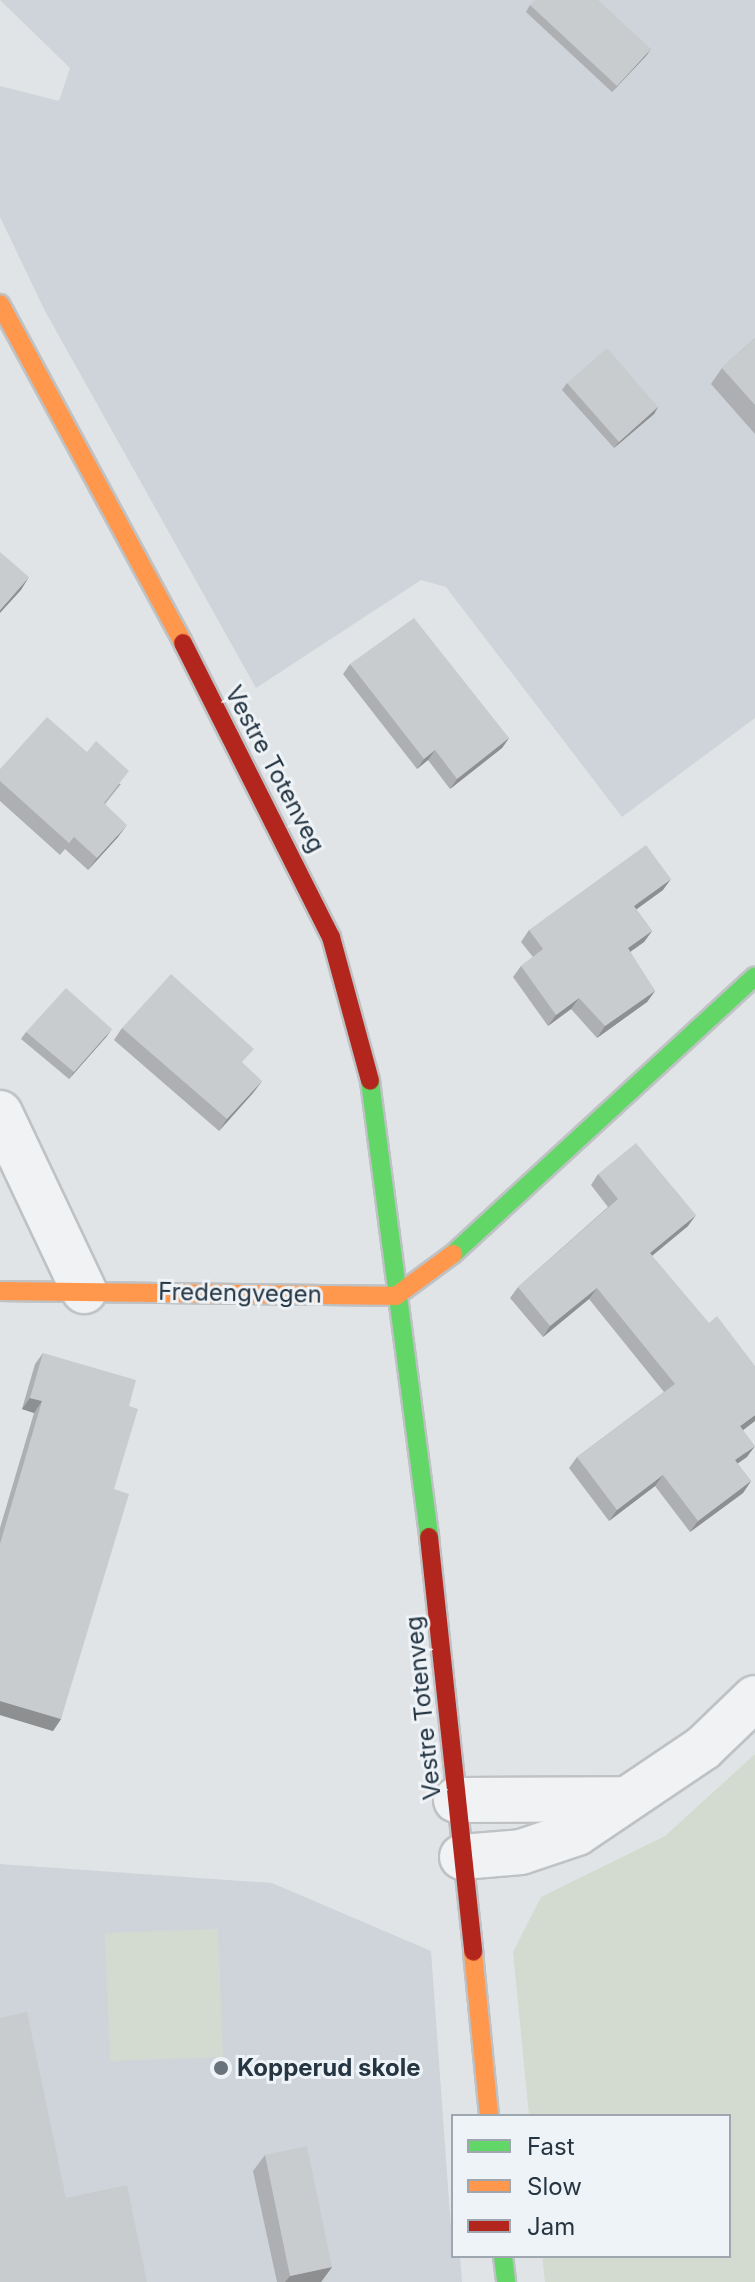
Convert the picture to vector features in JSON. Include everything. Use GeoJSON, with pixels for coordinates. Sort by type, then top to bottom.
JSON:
{"type":"FeatureCollection","features":[{"type":"Feature","properties":{"kind":"street","name":"Vestre Totenveg"},"geometry":{"type":"LineString","coordinates":[[0,304],[274,812],[331,937],[374,1097],[456,1800],[489,2114]]}},
{"type":"Feature","properties":{"kind":"street"},"geometry":{"type":"LineString","coordinates":[[396,1296],[474,1239],[755,976]]}},
{"type":"Feature","properties":{"kind":"street"},"geometry":{"type":"LineString","coordinates":[[0,1113],[84,1291]]}},
{"type":"Feature","properties":{"kind":"street","name":"Fredengvegen"},"geometry":{"type":"LineString","coordinates":[[0,1291],[396,1296]]}},
{"type":"Feature","properties":{"kind":"street"},"geometry":{"type":"LineString","coordinates":[[462,1857],[521,1852],[577,1833],[620,1799],[690,1757],[755,1698]]}},
{"type":"Feature","properties":{"kind":"street"},"geometry":{"type":"LineString","coordinates":[[456,1800],[620,1799]]}},
{"type":"Feature","properties":{"kind":"street"},"geometry":{"type":"LineString","coordinates":[[503,2258],[506,2282]]}},
{"type":"Feature","properties":{"kind":"shaded area"},"geometry":{"type":"Polygon","coordinates":[[[0,0],[755,0],[755,718],[622,817],[446,587],[421,580],[256,688],[45,311],[0,217],[0,86],[59,101],[70,68],[0,0]]]}},
{"type":"Feature","properties":{"kind":"shaded area"},"geometry":{"type":"Polygon","coordinates":[[[755,1754],[755,2282],[545,2282],[542,2258],[731,2258],[731,2114],[529,2114],[513,1952],[541,1897],[665,1836],[755,1754]]]}},
{"type":"Feature","properties":{"kind":"shaded area","name":"Kopperud skole"},"geometry":{"type":"Polygon","coordinates":[[[0,1864],[272,1883],[431,1951],[451,2258],[460,2258],[462,2282],[0,2282],[0,1864]]]}},
{"type":"Feature","properties":{"kind":"shaded area"},"geometry":{"type":"Polygon","coordinates":[[[218,1929],[223,2057],[110,2061],[105,1933],[218,1929]]]}},
{"type":"Feature","properties":{"kind":"building"},"geometry":{"type":"Polygon","coordinates":[[[535,0],[598,0],[651,49],[617,86],[530,5],[535,0]]]}},
{"type":"Feature","properties":{"kind":"building"},"geometry":{"type":"Polygon","coordinates":[[[755,338],[755,405],[722,368],[755,338]]]}},
{"type":"Feature","properties":{"kind":"building"},"geometry":{"type":"Polygon","coordinates":[[[607,348],[658,407],[619,442],[567,383],[607,348]]]}},
{"type":"Feature","properties":{"kind":"building"},"geometry":{"type":"Polygon","coordinates":[[[0,552],[29,577],[0,610],[0,552]]]}},
{"type":"Feature","properties":{"kind":"building"},"geometry":{"type":"Polygon","coordinates":[[[414,618],[509,738],[457,779],[435,750],[424,759],[350,664],[414,618]]]}},
{"type":"Feature","properties":{"kind":"building"},"geometry":{"type":"Polygon","coordinates":[[[47,717],[87,752],[96,741],[129,771],[104,803],[127,825],[97,858],[74,837],[69,843],[0,781],[0,769],[47,717]]]}},
{"type":"Feature","properties":{"kind":"building"},"geometry":{"type":"Polygon","coordinates":[[[646,845],[671,879],[634,906],[652,931],[628,948],[655,991],[605,1026],[579,998],[556,1015],[521,966],[543,949],[529,930],[646,845]]]}},
{"type":"Feature","properties":{"kind":"building"},"geometry":{"type":"Polygon","coordinates":[[[171,974],[254,1049],[242,1062],[262,1081],[227,1119],[122,1028],[171,974]]]}},
{"type":"Feature","properties":{"kind":"building"},"geometry":{"type":"Polygon","coordinates":[[[66,988],[112,1029],[74,1072],[26,1032],[66,988]]]}},
{"type":"Feature","properties":{"kind":"building"},"geometry":{"type":"Polygon","coordinates":[[[636,1143],[696,1215],[650,1253],[709,1323],[717,1316],[755,1366],[755,1415],[740,1426],[755,1446],[735,1460],[751,1481],[698,1521],[663,1475],[617,1510],[577,1457],[675,1384],[597,1288],[550,1326],[518,1287],[618,1199],[598,1174],[636,1143]]]}},
{"type":"Feature","properties":{"kind":"building"},"geometry":{"type":"Polygon","coordinates":[[[43,1353],[136,1380],[129,1406],[138,1409],[114,1489],[129,1494],[61,1719],[0,1701],[0,1544],[42,1401],[30,1398],[43,1353]]]}},
{"type":"Feature","properties":{"kind":"building"},"geometry":{"type":"Polygon","coordinates":[[[27,2012],[66,2198],[127,2185],[147,2282],[0,2282],[0,2018],[27,2012]]]}},
{"type":"Feature","properties":{"kind":"building"},"geometry":{"type":"Polygon","coordinates":[[[307,2146],[332,2267],[290,2276],[265,2155],[307,2146]]]}},
{"type":"Feature","properties":{"kind":"traffic: fast"},"geometry":{"type":"LineString","coordinates":[[453,1254],[755,976]]}},
{"type":"Feature","properties":{"kind":"traffic: fast"},"geometry":{"type":"LineString","coordinates":[[370,1081],[429,1537]]}},
{"type":"Feature","properties":{"kind":"traffic: fast"},"geometry":{"type":"LineString","coordinates":[[503,2258],[506,2282]]}},
{"type":"Feature","properties":{"kind":"traffic: slow"},"geometry":{"type":"LineString","coordinates":[[0,304],[183,643]]}},
{"type":"Feature","properties":{"kind":"traffic: slow"},"geometry":{"type":"LineString","coordinates":[[0,1291],[396,1296],[453,1254]]}},
{"type":"Feature","properties":{"kind":"traffic: slow"},"geometry":{"type":"LineString","coordinates":[[473,1952],[489,2114]]}},
{"type":"Feature","properties":{"kind":"traffic: jam"},"geometry":{"type":"LineString","coordinates":[[183,643],[331,937],[370,1081]]}},
{"type":"Feature","properties":{"kind":"traffic: jam"},"geometry":{"type":"LineString","coordinates":[[429,1537],[473,1952]]}},
{"type":"Feature","properties":{"kind":"place","name":"Kopperud skole"},"geometry":{"type":"Point","coordinates":[221,2068]}}]}
